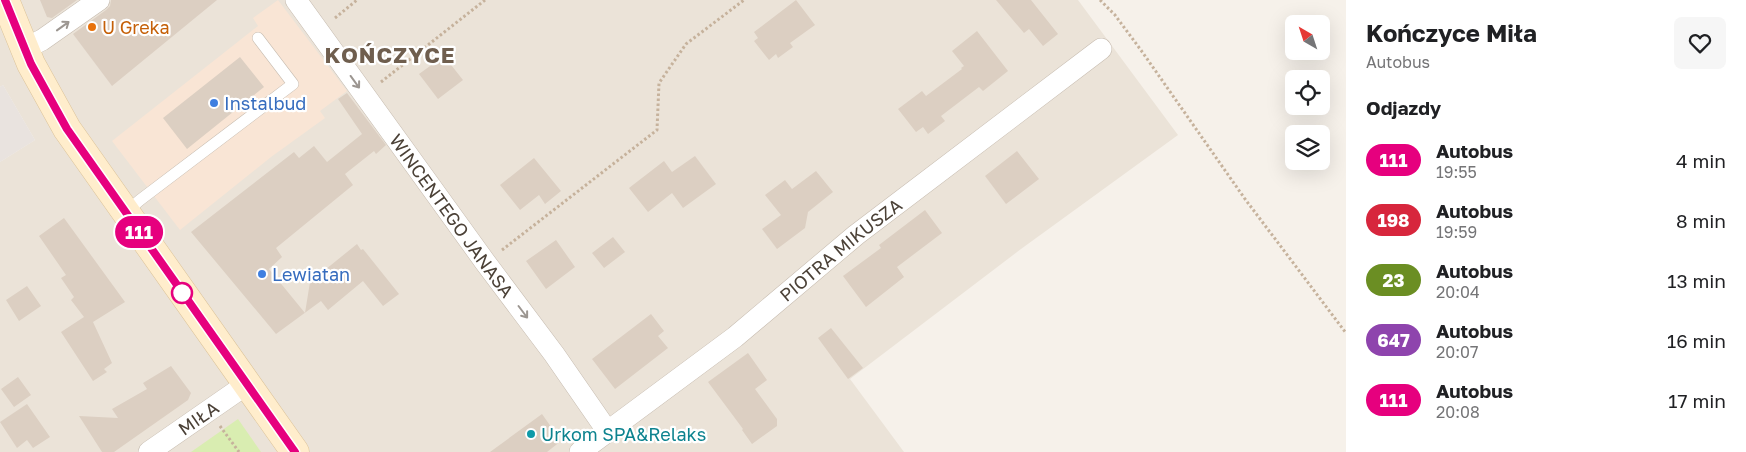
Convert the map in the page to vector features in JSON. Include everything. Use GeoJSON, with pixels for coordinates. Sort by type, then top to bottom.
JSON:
{"type":"FeatureCollection","features":[{"type":"Feature","properties":{"kind":"main road"},"geometry":{"type":"LineString","coordinates":[[5,0],[24,49],[67,129],[295,452]]}},
{"type":"Feature","properties":{"kind":"street"},"geometry":{"type":"LineString","coordinates":[[24,49],[42,40],[98,0]]}},
{"type":"Feature","properties":{"kind":"street","name":"WINCENTEGO JANASA"},"geometry":{"type":"LineString","coordinates":[[296,0],[485,262],[554,354],[608,432]]}},
{"type":"Feature","properties":{"kind":"street","name":"PIOTRA MIKUSZA"},"geometry":{"type":"LineString","coordinates":[[580,452],[735,337],[856,236],[1101,49]]}},
{"type":"Feature","properties":{"kind":"street","name":"MIŁA"},"geometry":{"type":"LineString","coordinates":[[149,452],[247,384]]}},
{"type":"Feature","properties":{"kind":"lane"},"geometry":{"type":"LineString","coordinates":[[125,213],[293,84],[258,38]]}},
{"type":"Feature","properties":{"kind":"path"},"geometry":{"type":"LineString","coordinates":[[318,31],[357,0]]}},
{"type":"Feature","properties":{"kind":"path"},"geometry":{"type":"LineString","coordinates":[[365,95],[485,0]]}},
{"type":"Feature","properties":{"kind":"path"},"geometry":{"type":"LineString","coordinates":[[485,262],[657,130],[659,83],[686,44],[744,0]]}},
{"type":"Feature","properties":{"kind":"path"},"geometry":{"type":"LineString","coordinates":[[1100,0],[1115,15],[1143,53],[1245,200],[1346,334]]}},
{"type":"Feature","properties":{"kind":"path"},"geometry":{"type":"LineString","coordinates":[[220,425],[239,452]]}},
{"type":"Feature","properties":{"kind":"shaded area"},"geometry":{"type":"Polygon","coordinates":[[[0,0],[1078,0],[1178,135],[1021,249],[850,379],[904,452],[0,452],[0,162],[35,140],[3,85],[0,87],[0,0]]]}},
{"type":"Feature","properties":{"kind":"shaded area","name":"Instalbud"},"geometry":{"type":"Polygon","coordinates":[[[278,0],[347,91],[320,111],[325,118],[271,157],[180,230],[112,141],[258,26],[253,18],[278,0]]]}},
{"type":"Feature","properties":{"kind":"shaded area"},"geometry":{"type":"Polygon","coordinates":[[[3,85],[35,140],[0,162],[0,87],[3,85]]]}},
{"type":"Feature","properties":{"kind":"green space"},"geometry":{"type":"Polygon","coordinates":[[[238,419],[261,452],[191,452],[238,419]]]}},
{"type":"Feature","properties":{"kind":"building"},"geometry":{"type":"Polygon","coordinates":[[[40,0],[77,0],[52,18],[47,17],[40,0]]]}},
{"type":"Feature","properties":{"kind":"building"},"geometry":{"type":"Polygon","coordinates":[[[111,0],[217,0],[112,86],[73,34],[106,10],[110,6],[111,0]]]}},
{"type":"Feature","properties":{"kind":"building"},"geometry":{"type":"Polygon","coordinates":[[[796,0],[815,25],[790,43],[793,47],[778,58],[776,54],[769,60],[754,41],[758,38],[754,32],[796,0]]]}},
{"type":"Feature","properties":{"kind":"building"},"geometry":{"type":"Polygon","coordinates":[[[996,0],[1031,0],[1058,34],[1043,46],[1029,29],[1024,33],[996,0]]]}},
{"type":"Feature","properties":{"kind":"building"},"geometry":{"type":"Polygon","coordinates":[[[977,31],[1008,71],[983,91],[979,87],[941,116],[945,121],[928,134],[923,127],[916,132],[898,109],[922,91],[926,96],[962,69],[964,66],[952,51],[977,31]]]}},
{"type":"Feature","properties":{"kind":"building"},"geometry":{"type":"Polygon","coordinates":[[[444,56],[463,80],[438,99],[419,74],[444,56]]]}},
{"type":"Feature","properties":{"kind":"building","name":"Instalbud"},"geometry":{"type":"Polygon","coordinates":[[[240,57],[264,87],[187,149],[163,118],[240,57]]]}},
{"type":"Feature","properties":{"kind":"building"},"geometry":{"type":"Polygon","coordinates":[[[347,93],[386,145],[376,154],[374,151],[345,174],[353,185],[276,248],[282,257],[269,269],[305,313],[276,334],[191,232],[294,152],[299,158],[314,146],[327,162],[362,134],[338,99],[347,93]]]}},
{"type":"Feature","properties":{"kind":"building"},"geometry":{"type":"Polygon","coordinates":[[[1017,151],[1039,179],[1006,204],[985,176],[1017,151]]]}},
{"type":"Feature","properties":{"kind":"building"},"geometry":{"type":"Polygon","coordinates":[[[695,156],[716,184],[683,208],[672,193],[648,212],[629,188],[664,161],[672,172],[695,156]]]}},
{"type":"Feature","properties":{"kind":"building"},"geometry":{"type":"Polygon","coordinates":[[[534,158],[561,191],[545,204],[539,195],[520,210],[500,185],[534,158]]]}},
{"type":"Feature","properties":{"kind":"building"},"geometry":{"type":"Polygon","coordinates":[[[816,171],[833,192],[808,212],[805,228],[777,249],[762,229],[781,215],[765,195],[785,180],[792,189],[816,171]]]}},
{"type":"Feature","properties":{"kind":"building"},"geometry":{"type":"Polygon","coordinates":[[[925,210],[942,233],[897,267],[904,277],[866,307],[843,276],[881,248],[879,245],[925,210]]]}},
{"type":"Feature","properties":{"kind":"building"},"geometry":{"type":"Polygon","coordinates":[[[64,218],[125,302],[93,322],[112,363],[104,369],[107,372],[93,381],[61,332],[84,317],[71,300],[74,297],[61,278],[66,275],[39,236],[64,218]]]}},
{"type":"Feature","properties":{"kind":"building"},"geometry":{"type":"Polygon","coordinates":[[[613,237],[625,252],[604,268],[592,253],[613,237]]]}},
{"type":"Feature","properties":{"kind":"building"},"geometry":{"type":"Polygon","coordinates":[[[556,240],[575,267],[546,289],[526,261],[556,240]]]}},
{"type":"Feature","properties":{"kind":"building"},"geometry":{"type":"Polygon","coordinates":[[[357,244],[399,294],[383,306],[363,281],[328,310],[321,301],[305,313],[310,282],[357,244]]]}},
{"type":"Feature","properties":{"kind":"building"},"geometry":{"type":"Polygon","coordinates":[[[27,286],[41,306],[19,321],[6,300],[27,286]]]}},
{"type":"Feature","properties":{"kind":"building"},"geometry":{"type":"Polygon","coordinates":[[[651,314],[664,331],[658,336],[668,348],[615,389],[592,359],[651,314]]]}},
{"type":"Feature","properties":{"kind":"building"},"geometry":{"type":"Polygon","coordinates":[[[831,328],[863,368],[848,379],[818,338],[831,328]]]}},
{"type":"Feature","properties":{"kind":"building"},"geometry":{"type":"Polygon","coordinates":[[[748,353],[767,380],[755,389],[777,419],[777,426],[752,444],[708,382],[748,353]]]}},
{"type":"Feature","properties":{"kind":"building"},"geometry":{"type":"Polygon","coordinates":[[[171,366],[191,393],[188,400],[114,452],[102,452],[79,416],[118,418],[112,409],[147,389],[143,383],[171,366]]]}},
{"type":"Feature","properties":{"kind":"building"},"geometry":{"type":"Polygon","coordinates":[[[18,377],[31,395],[14,407],[1,389],[18,377]]]}},
{"type":"Feature","properties":{"kind":"building"},"geometry":{"type":"Polygon","coordinates":[[[27,404],[50,437],[33,448],[27,440],[17,448],[0,422],[27,404]]]}},
{"type":"Feature","properties":{"kind":"building","name":"Urkom SPA&Relaks"},"geometry":{"type":"Polygon","coordinates":[[[542,414],[561,441],[547,452],[490,452],[542,414]]]}},
{"type":"Feature","properties":{"kind":"bus line","name":"111"},"geometry":{"type":"LineString","coordinates":[[5,0],[31,64],[67,129],[295,452]]}},
{"type":"Feature","properties":{"kind":"place","name":"U Greka"},"geometry":{"type":"Point","coordinates":[92,27]}},
{"type":"Feature","properties":{"kind":"place","name":"Instalbud"},"geometry":{"type":"Point","coordinates":[214,103]}},
{"type":"Feature","properties":{"kind":"place","name":"Lewiatan"},"geometry":{"type":"Point","coordinates":[262,274]}},
{"type":"Feature","properties":{"kind":"place","name":"Urkom SPA&Relaks"},"geometry":{"type":"Point","coordinates":[531,434]}},
{"type":"Feature","properties":{"kind":"district","name":"KOŃCZYCE"},"geometry":{"type":"Point","coordinates":[390,54]}}]}
